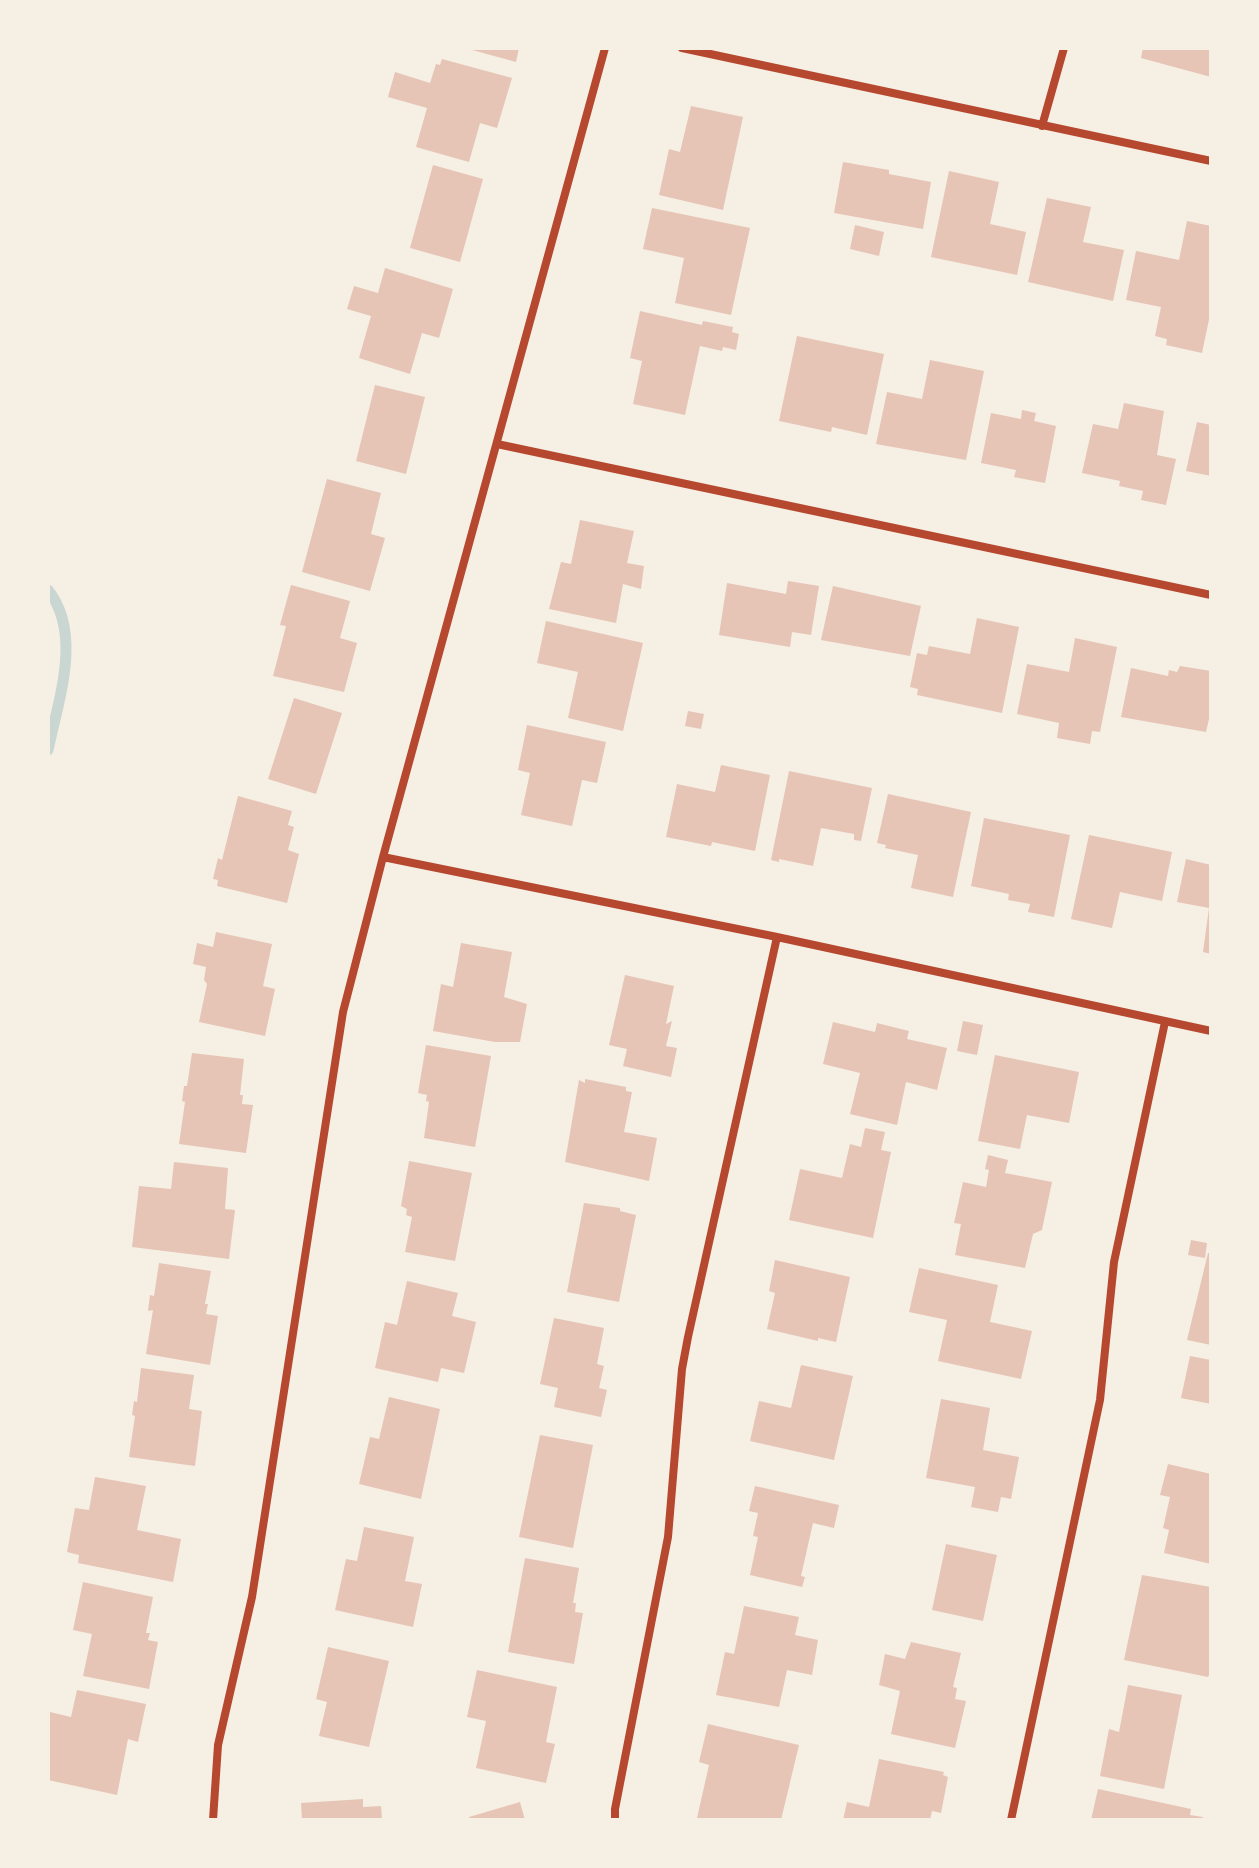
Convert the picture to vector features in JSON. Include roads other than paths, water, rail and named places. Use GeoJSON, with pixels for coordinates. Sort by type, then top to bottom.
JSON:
{"type":"FeatureCollection","features":[{"type":"Feature","properties":{"kind":"street"},"geometry":{"type":"LineString","coordinates":[[213,1820],[218,1745],[252,1597],[343,1012],[605,48]]}},
{"type":"Feature","properties":{"kind":"street"},"geometry":{"type":"LineString","coordinates":[[682,48],[1211,161]]}},
{"type":"Feature","properties":{"kind":"street"},"geometry":{"type":"LineString","coordinates":[[1042,126],[1064,48]]}},
{"type":"Feature","properties":{"kind":"street"},"geometry":{"type":"LineString","coordinates":[[497,444],[1211,595]]}},
{"type":"Feature","properties":{"kind":"street"},"geometry":{"type":"LineString","coordinates":[[383,857],[777,937],[1211,1031]]}},
{"type":"Feature","properties":{"kind":"street"},"geometry":{"type":"LineString","coordinates":[[615,1820],[668,1537],[682,1369],[777,937]]}},
{"type":"Feature","properties":{"kind":"street"},"geometry":{"type":"LineString","coordinates":[[1011,1820],[1100,1400],[1114,1262],[1165,1022]]}},
{"type":"Feature","properties":{"kind":"waterway"},"geometry":{"type":"LineString","coordinates":[[48,590],[58,607],[66,647],[62,689],[48,750]]}}]}
